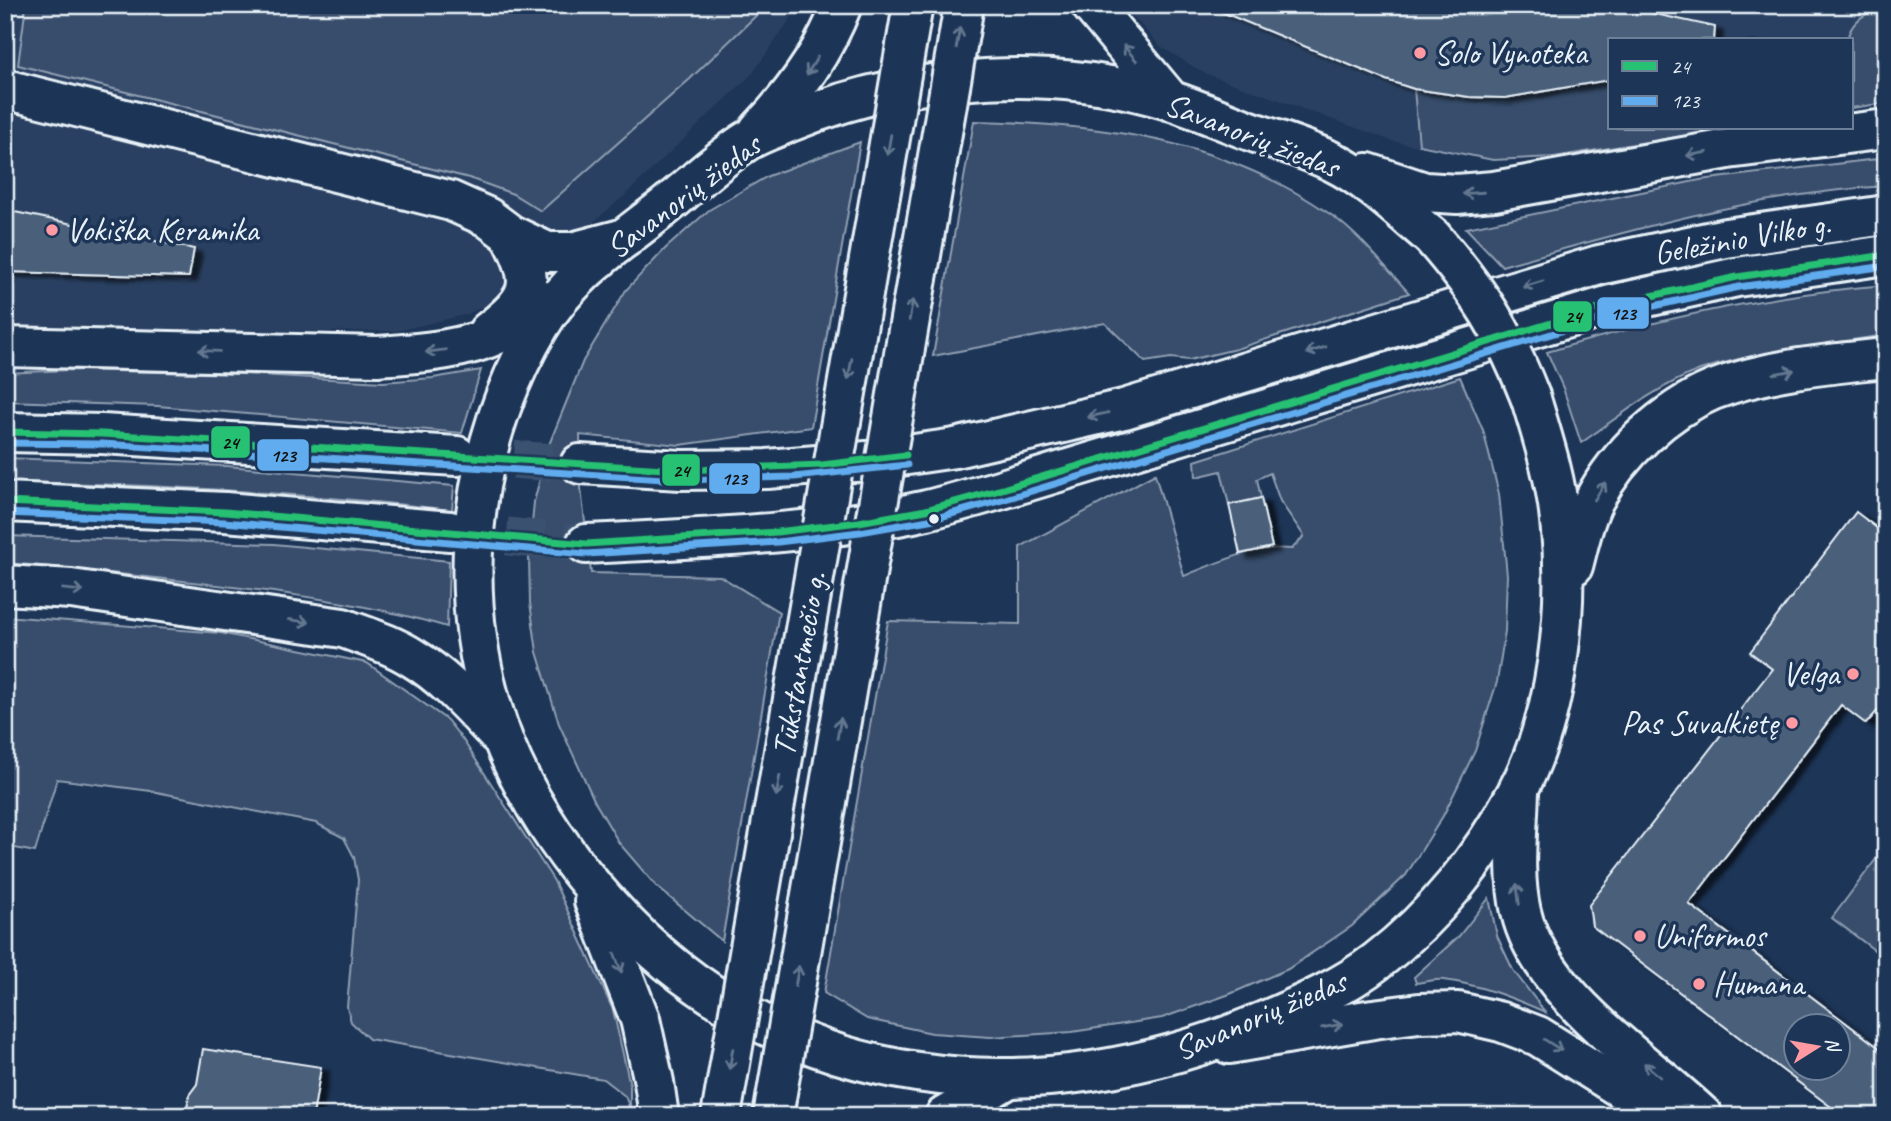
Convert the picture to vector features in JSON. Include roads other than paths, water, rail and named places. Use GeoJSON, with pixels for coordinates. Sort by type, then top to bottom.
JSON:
{"type":"FeatureCollection","features":[{"type":"Feature","properties":{"kind":"main road"},"geometry":{"type":"LineString","coordinates":[[749,140],[781,107],[806,75],[830,37],[842,5]]}},
{"type":"Feature","properties":{"kind":"main road","name":"Tūkstantmečio g."},"geometry":{"type":"LineString","coordinates":[[721,1116],[913,5]]}},
{"type":"Feature","properties":{"kind":"main road","name":"Tūkstantmečio g."},"geometry":{"type":"LineString","coordinates":[[773,1116],[964,5]]}},
{"type":"Feature","properties":{"kind":"main road"},"geometry":{"type":"LineString","coordinates":[[1091,5],[1170,100]]}},
{"type":"Feature","properties":{"kind":"main road","name":"Savanorių žiedas"},"geometry":{"type":"LineString","coordinates":[[991,77],[1040,77],[1104,86],[1170,100],[1338,163],[1395,205],[1432,237],[1466,276],[1496,321],[1531,399],[1549,461],[1560,514],[1563,602],[1551,692],[1540,736],[1519,790],[1481,850],[1449,892],[1406,938],[1369,968],[1236,1033],[1169,1056],[1121,1066],[1006,1080],[923,1074],[868,1064],[802,1042],[740,1012],[682,974],[630,929],[584,877],[550,829],[502,739],[480,658],[472,592],[471,551],[475,506],[489,447],[519,362],[546,315],[563,292],[625,238],[749,140],[847,100],[937,83],[991,77]]}},
{"type":"Feature","properties":{"kind":"main road"},"geometry":{"type":"LineString","coordinates":[[5,89],[451,201],[487,217],[511,235],[547,252],[572,251],[625,238]]}},
{"type":"Feature","properties":{"kind":"main road"},"geometry":{"type":"LineString","coordinates":[[1338,163],[1425,192],[1457,194],[1494,191],[1728,149],[1886,130]]}},
{"type":"Feature","properties":{"kind":"main road","name":"Geležinio Vilko g."},"geometry":{"type":"LineString","coordinates":[[580,464],[681,470],[767,469],[867,461],[955,448],[1124,409],[1599,265],[1726,238],[1886,215]]}},
{"type":"Feature","properties":{"kind":"main road"},"geometry":{"type":"LineString","coordinates":[[475,342],[512,312],[526,294],[527,269],[511,235]]}},
{"type":"Feature","properties":{"kind":"main road","name":"Geležinio Vilko g."},"geometry":{"type":"LineString","coordinates":[[586,544],[777,532],[926,510],[1611,305],[1737,277],[1886,255]]}},
{"type":"Feature","properties":{"kind":"main road"},"geometry":{"type":"LineString","coordinates":[[5,347],[378,356],[425,352],[475,342],[503,332],[563,292]]}},
{"type":"Feature","properties":{"kind":"main road"},"geometry":{"type":"LineString","coordinates":[[1563,602],[1584,525],[1594,501],[1612,473],[1655,427],[1712,391],[1749,379],[1835,363],[1886,358]]}},
{"type":"Feature","properties":{"kind":"main road"},"geometry":{"type":"LineString","coordinates":[[5,432],[102,434],[457,456]]}},
{"type":"Feature","properties":{"kind":"main road"},"geometry":{"type":"LineString","coordinates":[[5,502],[225,512],[450,531]]}},
{"type":"Feature","properties":{"kind":"main road"},"geometry":{"type":"LineString","coordinates":[[5,585],[71,589],[343,628],[414,658],[460,695],[502,739]]}},
{"type":"Feature","properties":{"kind":"main road"},"geometry":{"type":"LineString","coordinates":[[1519,790],[1517,887],[1521,914],[1534,946],[1556,980],[1583,1012],[1703,1116]]}},
{"type":"Feature","properties":{"kind":"main road"},"geometry":{"type":"LineString","coordinates":[[584,877],[640,1019],[659,1116]]}},
{"type":"Feature","properties":{"kind":"main road"},"geometry":{"type":"LineString","coordinates":[[1169,1056],[1373,1019],[1419,1013],[1458,1012],[1501,1022],[1538,1036],[1665,1116]]}},
{"type":"Feature","properties":{"kind":"main road"},"geometry":{"type":"LineString","coordinates":[[945,1116],[1006,1080]]}},
{"type":"Feature","properties":{"kind":"tunnel"},"geometry":{"type":"LineString","coordinates":[[457,456],[580,464]]}},
{"type":"Feature","properties":{"kind":"tunnel"},"geometry":{"type":"LineString","coordinates":[[450,531],[586,544]]}},
{"type":"Feature","properties":{"kind":"place","name":"Solo Vynoteka"},"geometry":{"type":"Point","coordinates":[1420,53]}},
{"type":"Feature","properties":{"kind":"place","name":"Vokiška Keramika"},"geometry":{"type":"Point","coordinates":[52,230]}},
{"type":"Feature","properties":{"kind":"place","name":"Velga"},"geometry":{"type":"Point","coordinates":[1853,674]}},
{"type":"Feature","properties":{"kind":"place","name":"Pas Suvalkietę"},"geometry":{"type":"Point","coordinates":[1792,723]}},
{"type":"Feature","properties":{"kind":"place","name":"Uniformos"},"geometry":{"type":"Point","coordinates":[1640,936]}},
{"type":"Feature","properties":{"kind":"place","name":"Humana"},"geometry":{"type":"Point","coordinates":[1699,984]}}]}
